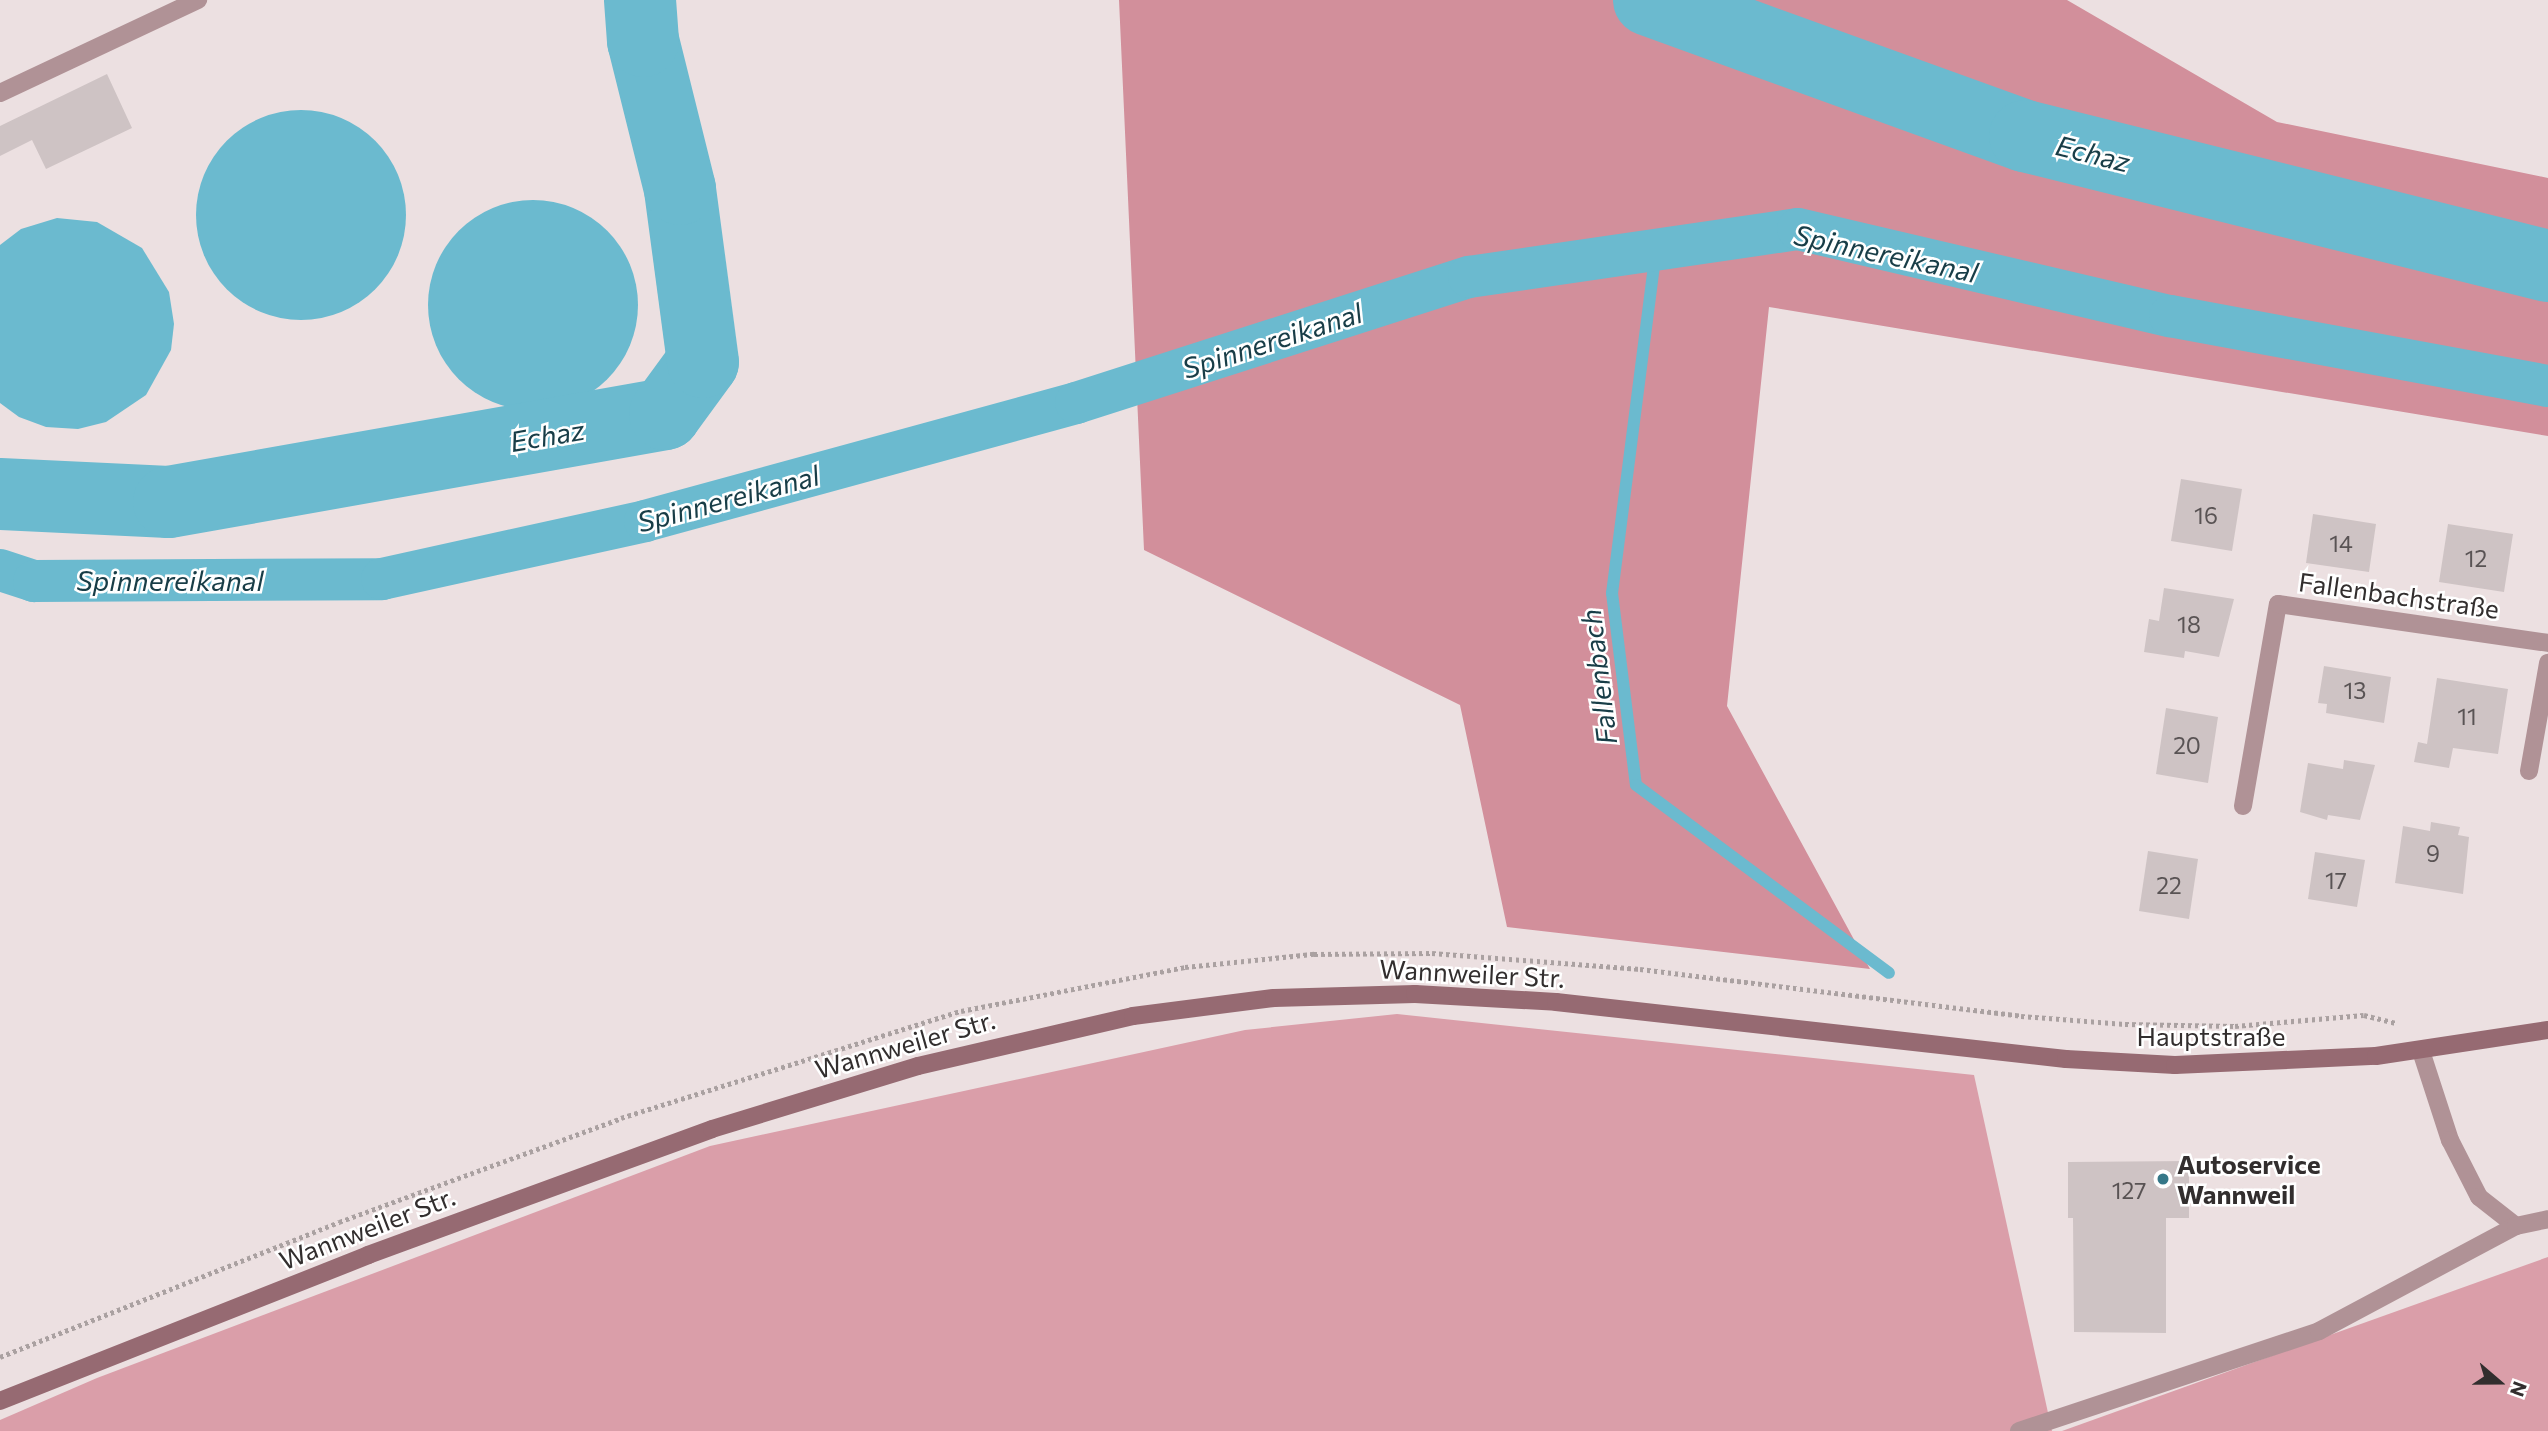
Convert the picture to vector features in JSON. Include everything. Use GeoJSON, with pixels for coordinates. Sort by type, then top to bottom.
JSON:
{"type":"FeatureCollection","features":[{"type":"Feature","properties":{"kind":"main road","name":"Wannweiler Str."},"geometry":{"type":"LineString","coordinates":[[0,1401],[355,1260],[679,1141],[918,1066],[1109,1020],[1274,998],[1415,994],[1556,1002],[1873,1038]]}},
{"type":"Feature","properties":{"kind":"main road","name":"Hauptstraße"},"geometry":{"type":"LineString","coordinates":[[1873,1038],[2066,1059],[2175,1065],[2312,1062],[2421,1051],[2548,1030]]}},
{"type":"Feature","properties":{"kind":"street"},"geometry":{"type":"LineString","coordinates":[[0,93],[198,0]]}},
{"type":"Feature","properties":{"kind":"street","name":"Fallenbachstraße"},"geometry":{"type":"LineString","coordinates":[[2243,806],[2278,604],[2548,643]]}},
{"type":"Feature","properties":{"kind":"street"},"geometry":{"type":"LineString","coordinates":[[2529,771],[2548,663]]}},
{"type":"Feature","properties":{"kind":"street"},"geometry":{"type":"LineString","coordinates":[[2421,1051],[2450,1140],[2479,1197],[2516,1227]]}},
{"type":"Feature","properties":{"kind":"street"},"geometry":{"type":"LineString","coordinates":[[2019,1430],[2319,1331],[2516,1227],[2548,1219]]}},
{"type":"Feature","properties":{"kind":"path"},"geometry":{"type":"LineString","coordinates":[[0,1357],[339,1222],[621,1118],[815,1054],[961,1011],[1231,961],[1314,954],[1481,956],[2125,1024],[2235,1026],[2364,1015],[2394,1022],[2415,1033],[2421,1051]]}},
{"type":"Feature","properties":{"kind":"shaded area"},"geometry":{"type":"Polygon","coordinates":[[[1119,0],[2067,0],[2277,122],[2548,178],[2548,436],[1769,307],[1727,706],[1870,969],[1507,927],[1460,705],[1144,550],[1119,0]]]}},
{"type":"Feature","properties":{"kind":"shaded area"},"geometry":{"type":"Polygon","coordinates":[[[1397,1014],[1974,1075],[2052,1431],[0,1431],[0,1420],[97,1378],[710,1146],[1245,1030],[1397,1014]]]}},
{"type":"Feature","properties":{"kind":"shaded area"},"geometry":{"type":"Polygon","coordinates":[[[2548,1257],[2548,1431],[2062,1431],[2548,1257]]]}},
{"type":"Feature","properties":{"kind":"water"},"geometry":{"type":"Polygon","coordinates":[[[301,110],[341,118],[375,141],[398,175],[406,215],[398,255],[375,289],[341,312],[301,320],[261,312],[227,289],[204,255],[196,215],[204,175],[227,141],[261,118],[301,110]]]}},
{"type":"Feature","properties":{"kind":"water"},"geometry":{"type":"Polygon","coordinates":[[[533,200],[573,208],[607,231],[630,265],[638,305],[630,345],[607,379],[573,402],[533,410],[493,402],[459,379],[436,345],[428,305],[436,265],[459,231],[493,208],[533,200]]]}},
{"type":"Feature","properties":{"kind":"water"},"geometry":{"type":"Polygon","coordinates":[[[57,218],[97,222],[142,248],[169,292],[174,324],[171,350],[146,395],[106,422],[78,429],[46,427],[19,417],[0,403],[0,245],[21,229],[57,218]]]}},
{"type":"Feature","properties":{"kind":"building"},"geometry":{"type":"Polygon","coordinates":[[[107,74],[132,128],[46,169],[32,140],[0,156],[0,126],[107,74]]]}},
{"type":"Feature","properties":{"kind":"building"},"geometry":{"type":"Polygon","coordinates":[[[2181,479],[2242,489],[2232,551],[2171,541],[2181,479]]]}},
{"type":"Feature","properties":{"kind":"building"},"geometry":{"type":"Polygon","coordinates":[[[2313,514],[2376,524],[2369,572],[2306,563],[2313,514]]]}},
{"type":"Feature","properties":{"kind":"building"},"geometry":{"type":"Polygon","coordinates":[[[2448,524],[2513,534],[2504,592],[2439,582],[2448,524]]]}},
{"type":"Feature","properties":{"kind":"building"},"geometry":{"type":"Polygon","coordinates":[[[2164,588],[2234,599],[2219,657],[2185,651],[2184,658],[2144,652],[2149,619],[2159,621],[2164,588]]]}},
{"type":"Feature","properties":{"kind":"building"},"geometry":{"type":"Polygon","coordinates":[[[2324,666],[2391,677],[2384,723],[2326,713],[2327,704],[2318,703],[2324,666]]]}},
{"type":"Feature","properties":{"kind":"building"},"geometry":{"type":"Polygon","coordinates":[[[2437,678],[2508,689],[2498,754],[2453,748],[2449,768],[2414,762],[2418,742],[2427,744],[2437,678]]]}},
{"type":"Feature","properties":{"kind":"building"},"geometry":{"type":"Polygon","coordinates":[[[2166,708],[2218,717],[2208,783],[2156,774],[2166,708]]]}},
{"type":"Feature","properties":{"kind":"building"},"geometry":{"type":"Polygon","coordinates":[[[2344,760],[2375,765],[2360,820],[2328,815],[2327,820],[2300,812],[2308,763],[2343,769],[2344,760]]]}},
{"type":"Feature","properties":{"kind":"building"},"geometry":{"type":"Polygon","coordinates":[[[2431,822],[2460,827],[2458,835],[2469,837],[2463,894],[2395,883],[2403,826],[2430,831],[2431,822]]]}},
{"type":"Feature","properties":{"kind":"building"},"geometry":{"type":"Polygon","coordinates":[[[2148,851],[2198,859],[2189,919],[2139,911],[2148,851]]]}},
{"type":"Feature","properties":{"kind":"building"},"geometry":{"type":"Polygon","coordinates":[[[2315,852],[2365,860],[2357,907],[2308,899],[2315,852]]]}},
{"type":"Feature","properties":{"kind":"building"},"geometry":{"type":"Polygon","coordinates":[[[2189,1161],[2189,1218],[2166,1218],[2166,1333],[2074,1332],[2073,1218],[2068,1218],[2068,1162],[2189,1161]]]}},
{"type":"Feature","properties":{"kind":"waterway","name":"Echaz"},"geometry":{"type":"LineString","coordinates":[[0,494],[169,502],[665,414],[703,362],[680,189],[643,41],[640,0]]}},
{"type":"Feature","properties":{"kind":"waterway","name":"Echaz"},"geometry":{"type":"LineString","coordinates":[[1649,0],[2025,136],[2548,266]]}},
{"type":"Feature","properties":{"kind":"waterway","name":"Spinnereikanal"},"geometry":{"type":"LineString","coordinates":[[0,570],[34,581],[382,579],[645,521],[1076,403],[1469,277],[1798,229],[2170,316],[2548,386]]}},
{"type":"Feature","properties":{"kind":"waterway","name":"Fallenbach"},"geometry":{"type":"LineString","coordinates":[[1656,250],[1612,593],[1636,785],[1889,973]]}},
{"type":"Feature","properties":{"kind":"place","name":"Autoservice Wannweil"},"geometry":{"type":"Point","coordinates":[2163,1179]}}]}
